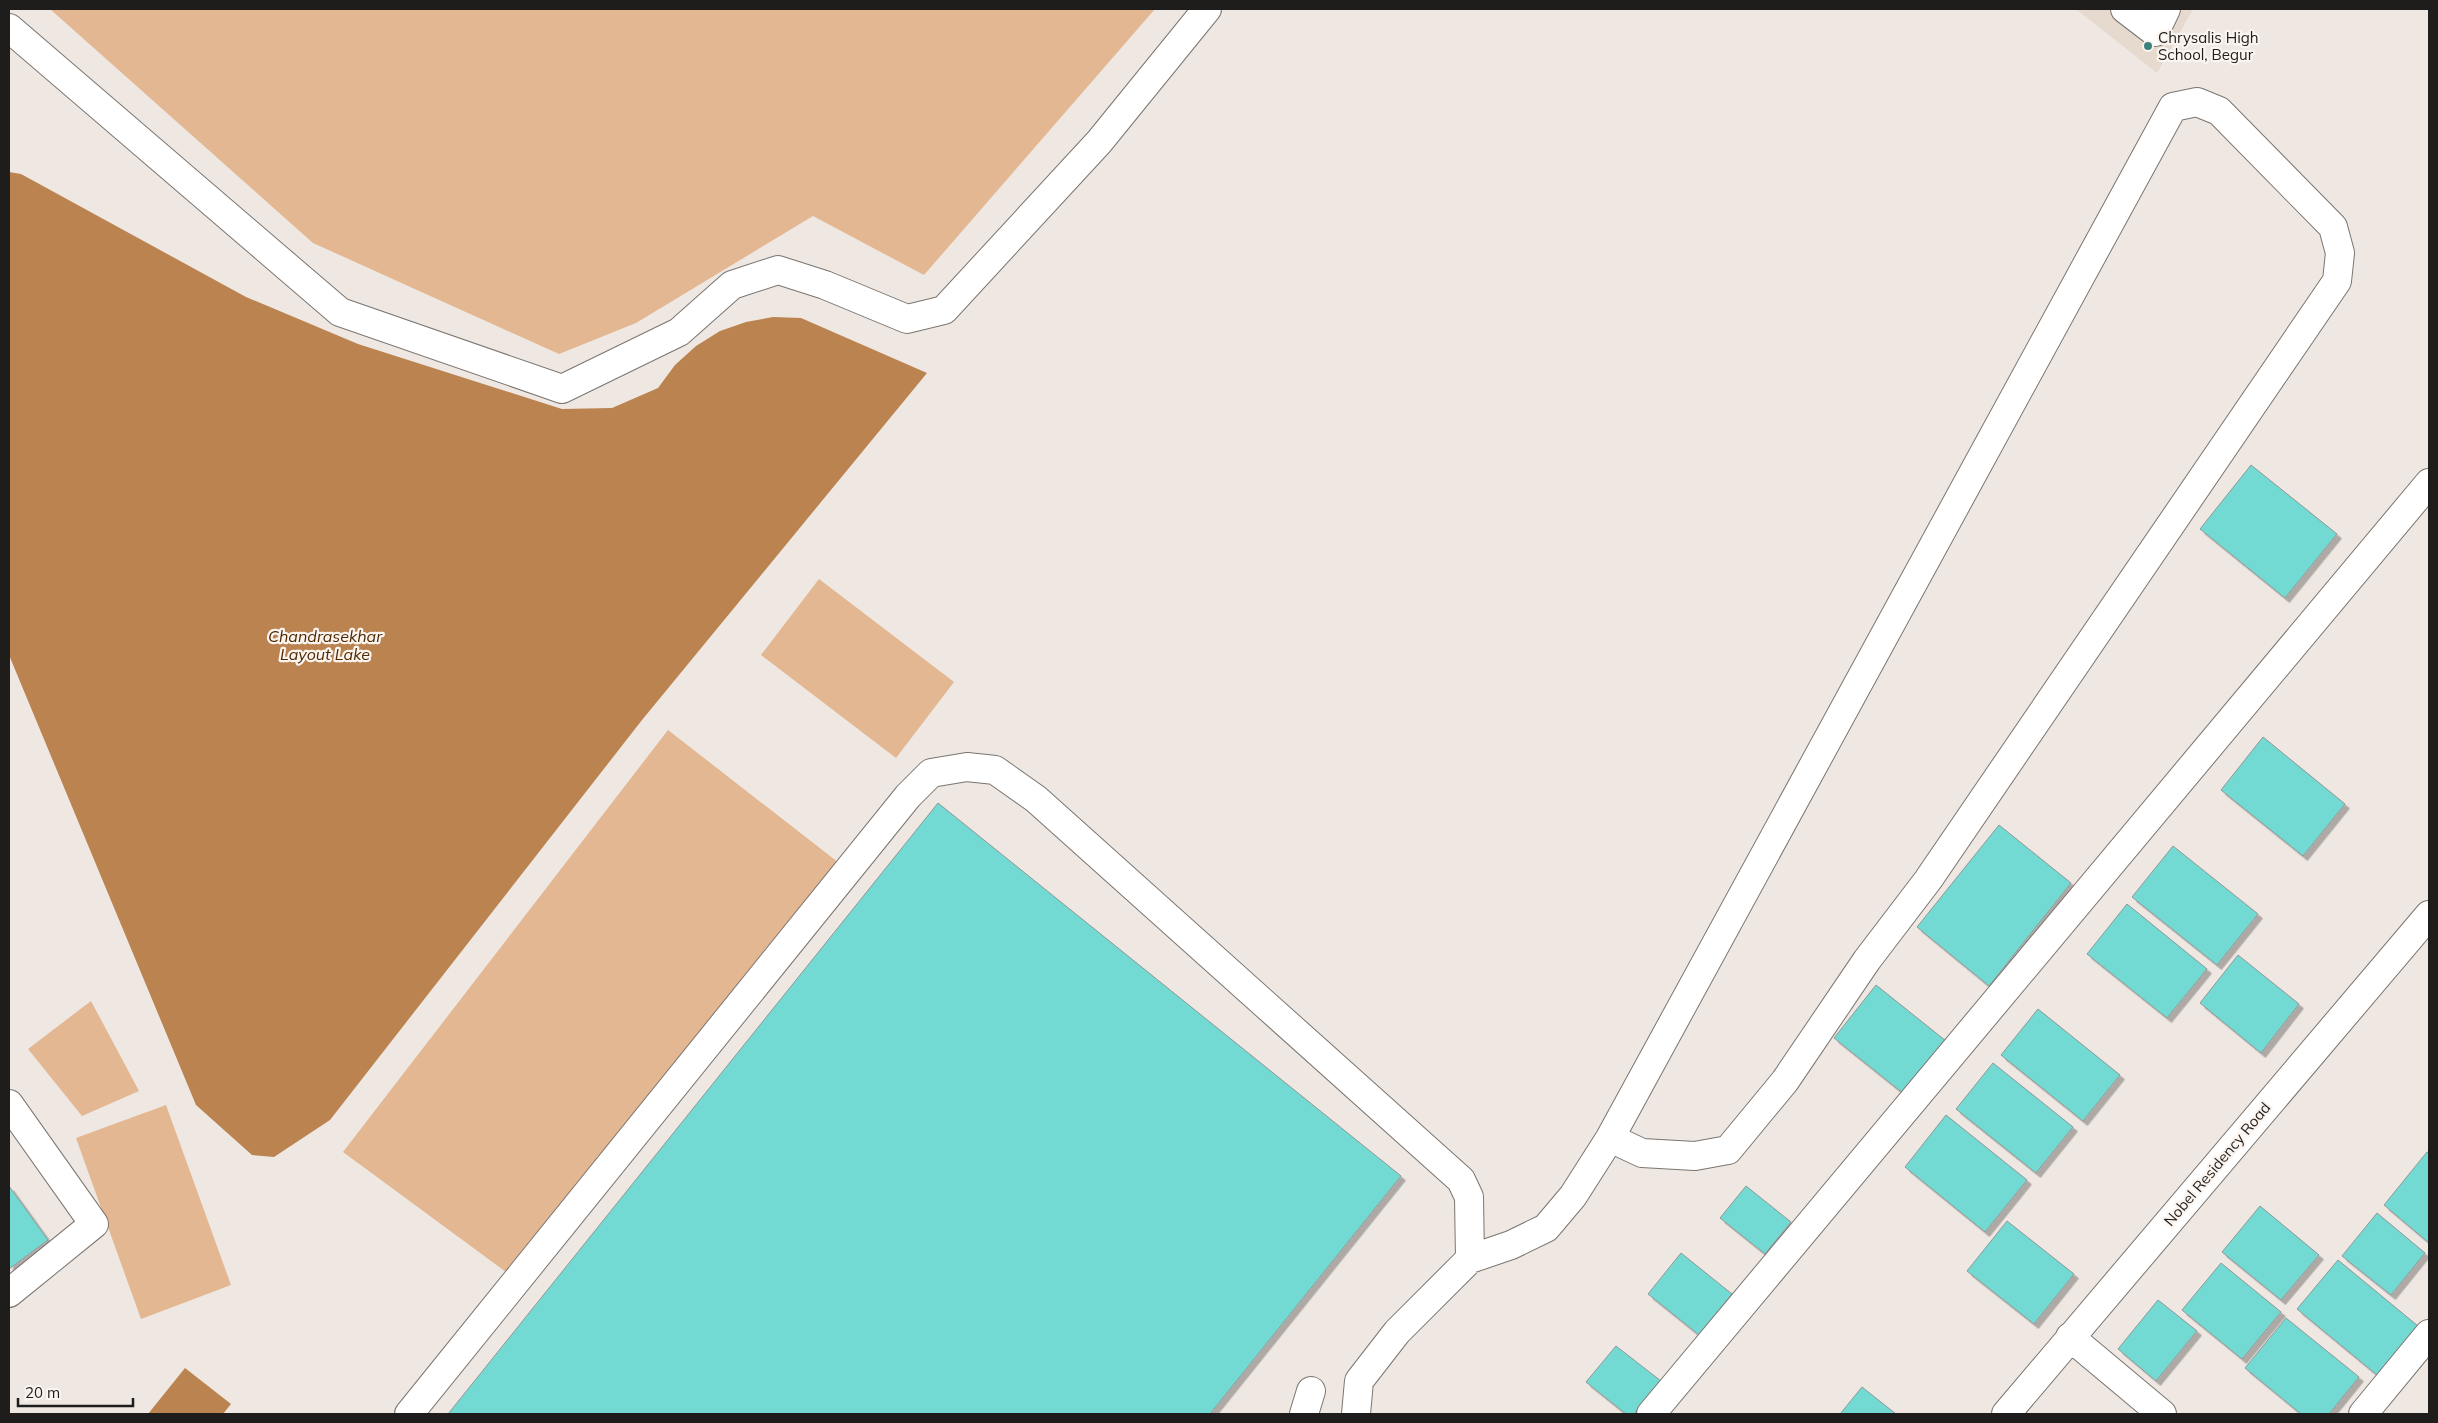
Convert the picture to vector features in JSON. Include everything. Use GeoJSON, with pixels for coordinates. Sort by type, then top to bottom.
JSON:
{"type":"FeatureCollection","features":[{"type":"Feature","properties":{"kind":"street"},"geometry":{"type":"LineString","coordinates":[[9,28],[340,312],[562,389],[679,332],[732,285],[778,270],[825,285],[907,320],[944,310],[1098,142],[1207,9]]}},
{"type":"Feature","properties":{"kind":"street"},"geometry":{"type":"LineString","coordinates":[[2125,9],[2155,32],[2166,9]]}},
{"type":"Feature","properties":{"kind":"street"},"geometry":{"type":"LineString","coordinates":[[1356,1414],[1360,1381],[1397,1332],[1470,1259],[1511,1245],[1546,1228],[1573,1196],[1610,1138],[2174,107],[2197,102],[2219,111],[2333,228],[2340,252],[2338,281],[1928,880],[1868,960],[1785,1081],[1746,1130],[1728,1150],[1695,1156],[1642,1153],[1610,1138]]}},
{"type":"Feature","properties":{"kind":"street"},"geometry":{"type":"LineString","coordinates":[[1651,1414],[2429,483]]}},
{"type":"Feature","properties":{"kind":"street"},"geometry":{"type":"LineString","coordinates":[[409,1414],[908,796],[931,772],[967,767],[995,770],[1036,799],[1461,1180],[1469,1197],[1470,1259]]}},
{"type":"Feature","properties":{"kind":"street","name":"Nobel Residency Road"},"geometry":{"type":"LineString","coordinates":[[2006,1414],[2429,915]]}},
{"type":"Feature","properties":{"kind":"street"},"geometry":{"type":"LineString","coordinates":[[9,1104],[94,1224],[9,1293]]}},
{"type":"Feature","properties":{"kind":"street"},"geometry":{"type":"LineString","coordinates":[[2363,1414],[2429,1334]]}},
{"type":"Feature","properties":{"kind":"street"},"geometry":{"type":"LineString","coordinates":[[2070,1337],[2162,1414]]}},
{"type":"Feature","properties":{"kind":"shaded area"},"geometry":{"type":"Polygon","coordinates":[[[50,9],[1155,9],[924,275],[813,216],[636,323],[559,354],[313,243],[50,9]]]}},
{"type":"Feature","properties":{"kind":"shaded area","name":"Chrysalis High School, Begur"},"geometry":{"type":"Polygon","coordinates":[[[2076,9],[2193,9],[2157,73],[2076,9]]]}},
{"type":"Feature","properties":{"kind":"shaded area"},"geometry":{"type":"Polygon","coordinates":[[[819,579],[954,682],[896,758],[761,655],[819,579]]]}},
{"type":"Feature","properties":{"kind":"shaded area"},"geometry":{"type":"Polygon","coordinates":[[[668,730],[839,863],[506,1272],[343,1152],[668,730]]]}},
{"type":"Feature","properties":{"kind":"shaded area"},"geometry":{"type":"Polygon","coordinates":[[[91,1001],[139,1091],[82,1116],[28,1049],[91,1001]]]}},
{"type":"Feature","properties":{"kind":"shaded area"},"geometry":{"type":"Polygon","coordinates":[[[166,1105],[231,1285],[141,1319],[76,1138],[166,1105]]]}},
{"type":"Feature","properties":{"kind":"water","name":"Chandrasekhar Layout Lake"},"geometry":{"type":"Polygon","coordinates":[[[9,172],[21,174],[246,297],[358,344],[562,409],[612,408],[658,388],[675,365],[696,346],[720,331],[746,322],[773,317],[801,318],[927,373],[642,720],[330,1120],[274,1157],[252,1155],[196,1105],[9,655],[9,172]]]}},
{"type":"Feature","properties":{"kind":"water"},"geometry":{"type":"Polygon","coordinates":[[[185,1368],[231,1404],[223,1414],[148,1414],[185,1368]]]}},
{"type":"Feature","properties":{"kind":"building"},"geometry":{"type":"Polygon","coordinates":[[[2251,465],[2337,534],[2285,598],[2200,529],[2251,465]]]}},
{"type":"Feature","properties":{"kind":"building"},"geometry":{"type":"Polygon","coordinates":[[[2263,737],[2345,804],[2303,856],[2221,790],[2263,737]]]}},
{"type":"Feature","properties":{"kind":"building"},"geometry":{"type":"Polygon","coordinates":[[[938,803],[1401,1176],[1210,1414],[448,1414],[938,803]]]}},
{"type":"Feature","properties":{"kind":"building"},"geometry":{"type":"Polygon","coordinates":[[[1999,825],[2071,883],[1989,986],[1917,927],[1999,825]]]}},
{"type":"Feature","properties":{"kind":"building"},"geometry":{"type":"Polygon","coordinates":[[[2173,846],[2258,914],[2217,965],[2132,897],[2173,846]]]}},
{"type":"Feature","properties":{"kind":"building"},"geometry":{"type":"Polygon","coordinates":[[[2127,904],[2207,969],[2167,1018],[2087,954],[2127,904]]]}},
{"type":"Feature","properties":{"kind":"building"},"geometry":{"type":"Polygon","coordinates":[[[2238,955],[2299,1004],[2261,1053],[2200,1003],[2238,955]]]}},
{"type":"Feature","properties":{"kind":"building"},"geometry":{"type":"Polygon","coordinates":[[[1876,985],[1946,1041],[1904,1094],[1834,1038],[1876,985]]]}},
{"type":"Feature","properties":{"kind":"building"},"geometry":{"type":"Polygon","coordinates":[[[2038,1009],[2120,1075],[2083,1121],[2001,1055],[2038,1009]]]}},
{"type":"Feature","properties":{"kind":"building"},"geometry":{"type":"Polygon","coordinates":[[[1993,1063],[2073,1127],[2036,1173],[1956,1109],[1993,1063]]]}},
{"type":"Feature","properties":{"kind":"building"},"geometry":{"type":"Polygon","coordinates":[[[1946,1115],[2027,1180],[1985,1232],[1905,1167],[1946,1115]]]}},
{"type":"Feature","properties":{"kind":"building"},"geometry":{"type":"Polygon","coordinates":[[[2427,1152],[2429,1153],[2429,1243],[2384,1205],[2427,1152]]]}},
{"type":"Feature","properties":{"kind":"building"},"geometry":{"type":"Polygon","coordinates":[[[9,1186],[48,1240],[9,1269],[9,1186]]]}},
{"type":"Feature","properties":{"kind":"building"},"geometry":{"type":"Polygon","coordinates":[[[1746,1186],[1791,1222],[1765,1254],[1720,1218],[1746,1186]]]}},
{"type":"Feature","properties":{"kind":"building"},"geometry":{"type":"Polygon","coordinates":[[[2260,1206],[2319,1255],[2281,1300],[2222,1252],[2260,1206]]]}},
{"type":"Feature","properties":{"kind":"building"},"geometry":{"type":"Polygon","coordinates":[[[2377,1213],[2425,1253],[2391,1295],[2342,1256],[2377,1213]]]}},
{"type":"Feature","properties":{"kind":"building"},"geometry":{"type":"Polygon","coordinates":[[[2007,1221],[2074,1274],[2034,1324],[1967,1271],[2007,1221]]]}},
{"type":"Feature","properties":{"kind":"building"},"geometry":{"type":"Polygon","coordinates":[[[1681,1253],[1732,1294],[1699,1335],[1648,1294],[1681,1253]]]}},
{"type":"Feature","properties":{"kind":"building"},"geometry":{"type":"Polygon","coordinates":[[[2338,1260],[2418,1326],[2377,1375],[2297,1309],[2338,1260]]]}},
{"type":"Feature","properties":{"kind":"building"},"geometry":{"type":"Polygon","coordinates":[[[2221,1263],[2281,1312],[2242,1359],[2182,1310],[2221,1263]]]}},
{"type":"Feature","properties":{"kind":"building"},"geometry":{"type":"Polygon","coordinates":[[[2158,1300],[2197,1331],[2156,1381],[2118,1349],[2158,1300]]]}},
{"type":"Feature","properties":{"kind":"building"},"geometry":{"type":"Polygon","coordinates":[[[2286,1318],[2359,1377],[2329,1414],[2301,1414],[2245,1368],[2286,1318]]]}},
{"type":"Feature","properties":{"kind":"building"},"geometry":{"type":"Polygon","coordinates":[[[1616,1346],[1661,1381],[1634,1414],[1626,1414],[1586,1382],[1616,1346]]]}},
{"type":"Feature","properties":{"kind":"building"},"geometry":{"type":"Polygon","coordinates":[[[1862,1387],[1896,1414],[1840,1414],[1862,1387]]]}},
{"type":"Feature","properties":{"kind":"place","name":"Chrysalis High School, Begur"},"geometry":{"type":"Point","coordinates":[2148,46]}}]}
